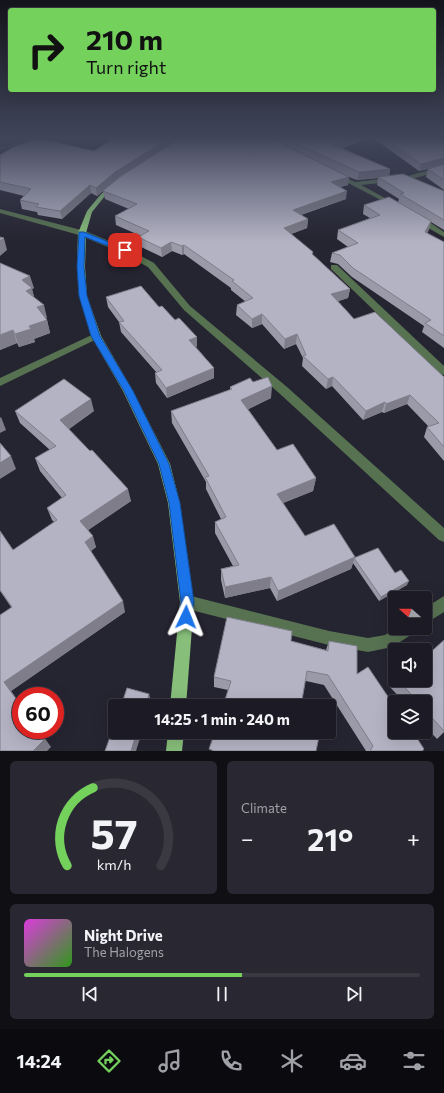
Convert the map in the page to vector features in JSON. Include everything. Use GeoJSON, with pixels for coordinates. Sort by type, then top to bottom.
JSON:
{"type":"FeatureCollection","features":[{"type":"Feature","properties":{"kind":"main road"},"geometry":{"type":"LineString","coordinates":[[125,178],[103,195],[89,212],[82,233],[80,267],[83,296],[96,336],[128,391],[164,464],[174,503],[187,602],[179,699]]}},
{"type":"Feature","properties":{"kind":"main road"},"geometry":{"type":"LineString","coordinates":[[174,751],[175,739]]}},
{"type":"Feature","properties":{"kind":"street"},"geometry":{"type":"LineString","coordinates":[[330,172],[356,184],[403,210]]}},
{"type":"Feature","properties":{"kind":"street"},"geometry":{"type":"LineString","coordinates":[[356,184],[408,178],[429,172]]}},
{"type":"Feature","properties":{"kind":"street"},"geometry":{"type":"LineString","coordinates":[[0,211],[82,233],[125,250],[151,264],[187,308],[283,390],[444,536]]}},
{"type":"Feature","properties":{"kind":"street"},"geometry":{"type":"LineString","coordinates":[[410,214],[444,235]]}},
{"type":"Feature","properties":{"kind":"street"},"geometry":{"type":"LineString","coordinates":[[334,267],[444,372]]}},
{"type":"Feature","properties":{"kind":"street"},"geometry":{"type":"LineString","coordinates":[[0,382],[96,336]]}},
{"type":"Feature","properties":{"kind":"street"},"geometry":{"type":"LineString","coordinates":[[187,602],[328,638],[368,645],[387,642],[398,635]]}},
{"type":"Feature","properties":{"kind":"street"},"geometry":{"type":"LineString","coordinates":[[432,612],[444,603]]}},
{"type":"Feature","properties":{"kind":"building"},"geometry":{"type":"Polygon","coordinates":[[[0,172],[115,172],[96,188],[90,185],[60,211],[36,207],[39,204],[20,200],[31,189],[0,182],[0,172]]]}},
{"type":"Feature","properties":{"kind":"building"},"geometry":{"type":"Polygon","coordinates":[[[127,172],[339,172],[349,177],[331,182],[347,191],[293,210],[308,219],[284,228],[313,252],[312,254],[350,289],[331,294],[354,319],[375,312],[444,377],[444,447],[427,427],[439,423],[410,395],[386,404],[385,402],[366,411],[333,377],[328,379],[303,356],[306,355],[297,334],[285,339],[262,314],[252,319],[237,305],[253,298],[232,281],[234,280],[184,245],[182,246],[171,242],[161,248],[138,237],[149,231],[115,216],[137,204],[103,191],[127,172]]]}},
{"type":"Feature","properties":{"kind":"building"},"geometry":{"type":"Polygon","coordinates":[[[432,172],[444,172],[444,180],[432,172]]]}},
{"type":"Feature","properties":{"kind":"building"},"geometry":{"type":"Polygon","coordinates":[[[403,174],[444,191],[444,220],[400,194],[404,193],[378,177],[403,174]]]}},
{"type":"Feature","properties":{"kind":"building"},"geometry":{"type":"Polygon","coordinates":[[[389,197],[431,221],[425,232],[444,242],[444,336],[425,323],[431,320],[353,268],[340,255],[332,253],[358,243],[338,230],[380,215],[364,205],[389,197]]]}},
{"type":"Feature","properties":{"kind":"building"},"geometry":{"type":"Polygon","coordinates":[[[0,263],[30,276],[22,280],[32,288],[26,291],[44,305],[37,307],[47,320],[29,326],[31,329],[15,334],[13,330],[0,335],[0,263]]]}},
{"type":"Feature","properties":{"kind":"building"},"geometry":{"type":"Polygon","coordinates":[[[141,286],[159,307],[162,306],[175,320],[179,318],[197,337],[189,340],[214,368],[166,388],[155,373],[162,370],[119,322],[124,321],[106,297],[141,286]]]}},
{"type":"Feature","properties":{"kind":"building"},"geometry":{"type":"Polygon","coordinates":[[[268,377],[272,386],[241,400],[277,450],[293,444],[316,478],[277,494],[305,536],[334,524],[355,557],[278,591],[271,577],[225,587],[221,569],[239,565],[215,522],[226,517],[205,477],[209,476],[171,411],[232,389],[230,387],[250,378],[253,382],[268,377]]]}},
{"type":"Feature","properties":{"kind":"building"},"geometry":{"type":"Polygon","coordinates":[[[64,379],[91,399],[60,420],[90,451],[92,450],[128,489],[80,521],[93,536],[85,542],[123,601],[4,682],[12,693],[12,739],[43,739],[33,751],[0,751],[0,615],[12,607],[0,590],[0,531],[13,550],[57,520],[47,508],[66,495],[35,458],[56,446],[15,411],[64,379]]]}},
{"type":"Feature","properties":{"kind":"building"},"geometry":{"type":"Polygon","coordinates":[[[0,443],[11,456],[0,463],[0,443]]]}},
{"type":"Feature","properties":{"kind":"building"},"geometry":{"type":"Polygon","coordinates":[[[378,548],[395,573],[401,570],[409,581],[392,591],[388,591],[388,593],[381,597],[354,558],[378,548]]]}},
{"type":"Feature","properties":{"kind":"building"},"geometry":{"type":"Polygon","coordinates":[[[227,617],[292,631],[291,641],[328,651],[329,641],[357,646],[357,674],[368,667],[388,697],[388,739],[418,739],[424,749],[422,751],[370,751],[373,746],[328,675],[307,671],[302,699],[225,699],[231,681],[214,677],[227,617]]]}},
{"type":"Feature","properties":{"kind":"building"},"geometry":{"type":"Polygon","coordinates":[[[444,640],[444,731],[432,718],[432,695],[412,695],[404,687],[432,687],[432,651],[444,640]]]}},
{"type":"Feature","properties":{"kind":"building"},"geometry":{"type":"Polygon","coordinates":[[[127,688],[149,694],[148,699],[123,699],[127,688]]]}},
{"type":"Feature","properties":{"kind":"building"},"geometry":{"type":"Polygon","coordinates":[[[109,739],[135,739],[131,751],[105,751],[109,739]]]}},
{"type":"Feature","properties":{"kind":"building"},"geometry":{"type":"Polygon","coordinates":[[[213,739],[319,739],[316,751],[214,751],[209,749],[213,739]]]}},
{"type":"Feature","properties":{"kind":"route"},"geometry":{"type":"LineString","coordinates":[[125,250],[82,233],[80,267],[83,296],[96,336],[128,391],[164,464],[174,503],[187,602],[186,617]]}}]}
